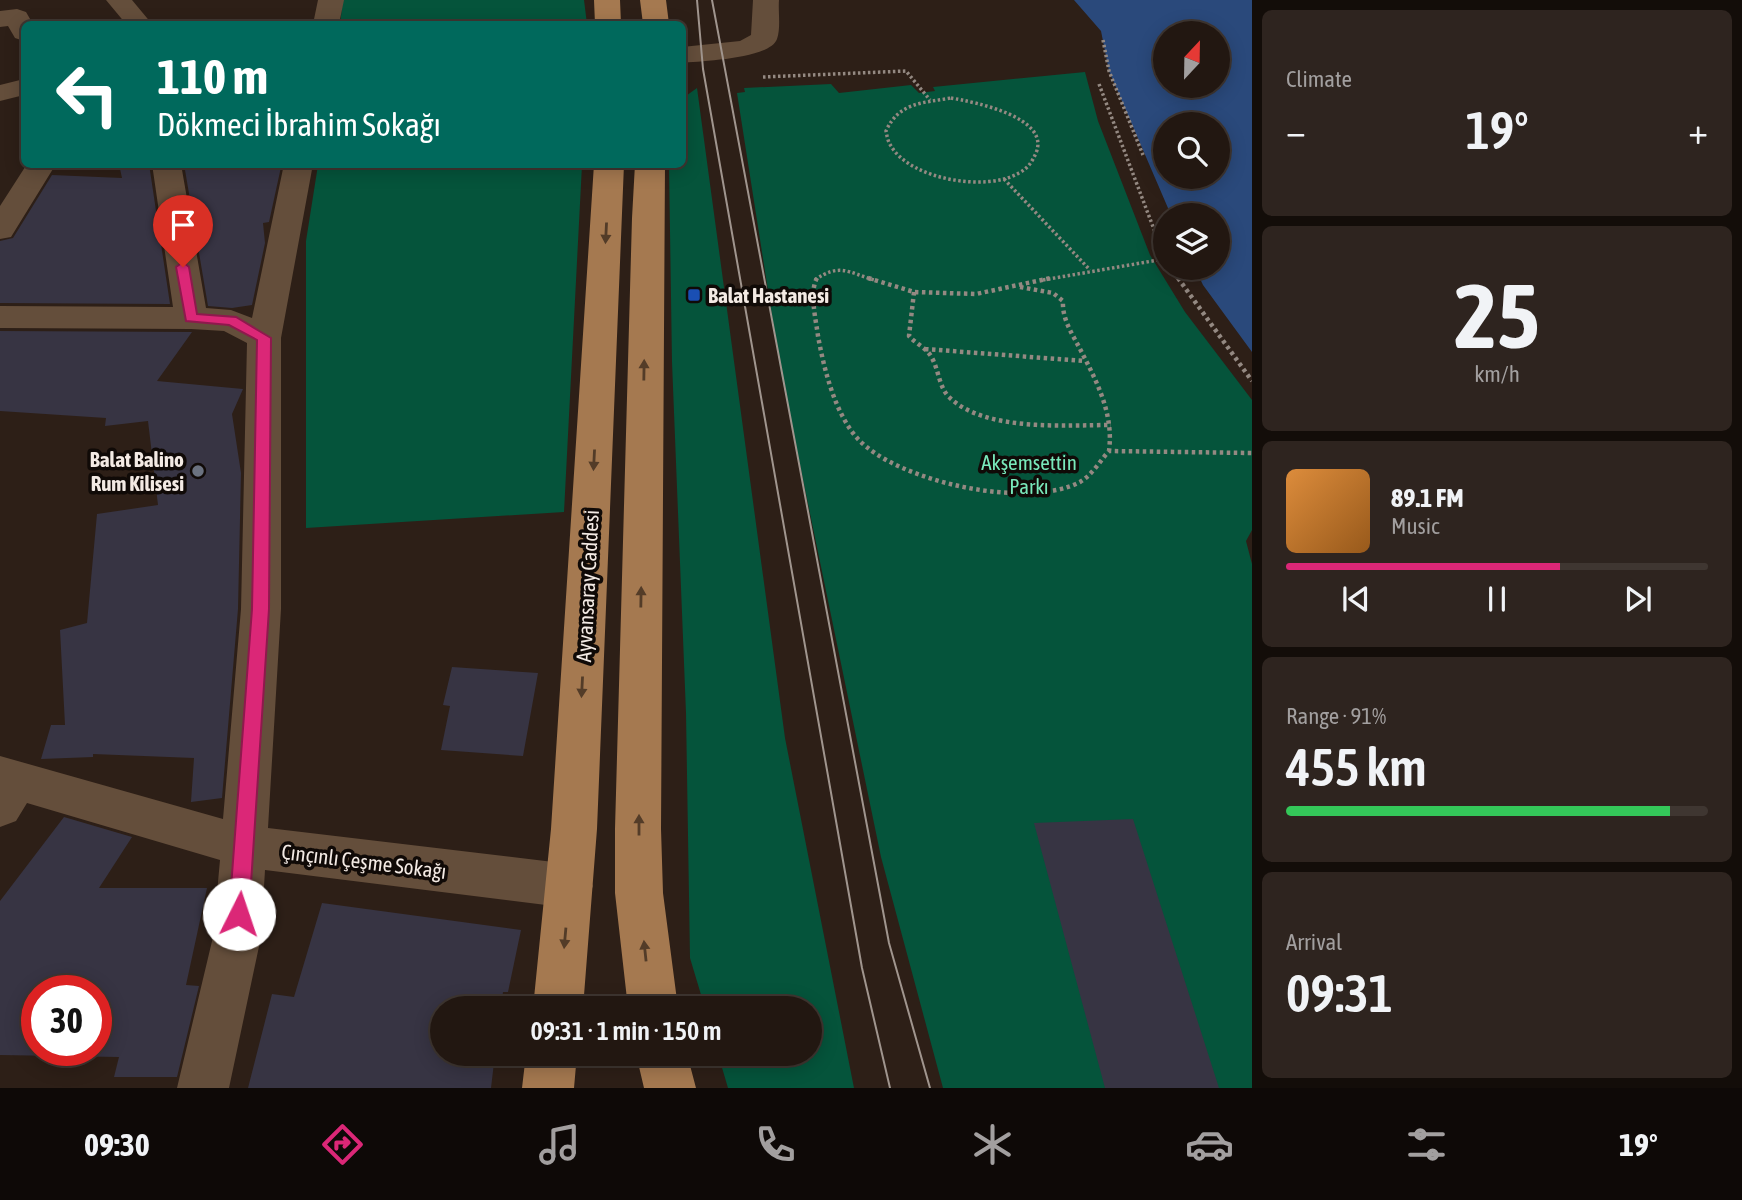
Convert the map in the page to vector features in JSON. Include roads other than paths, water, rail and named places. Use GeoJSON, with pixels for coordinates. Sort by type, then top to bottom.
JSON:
{"type":"FeatureCollection","features":[{"type":"Feature","properties":{"kind":"main road"},"geometry":{"type":"LineString","coordinates":[[653,0],[656,21]]}},
{"type":"Feature","properties":{"kind":"main road","name":"Ayvansaray Caddesi"},"geometry":{"type":"LineString","coordinates":[[559,996],[570,886],[609,168]]}},
{"type":"Feature","properties":{"kind":"main road"},"geometry":{"type":"LineString","coordinates":[[650,168],[645,307],[639,893],[652,996]]}},
{"type":"Feature","properties":{"kind":"main road"},"geometry":{"type":"LineString","coordinates":[[548,1088],[551,1066]]}},
{"type":"Feature","properties":{"kind":"main road"},"geometry":{"type":"LineString","coordinates":[[665,1066],[670,1088]]}},
{"type":"Feature","properties":{"kind":"street"},"geometry":{"type":"LineString","coordinates":[[119,0],[136,21]]}},
{"type":"Feature","properties":{"kind":"street"},"geometry":{"type":"LineString","coordinates":[[327,21],[331,0]]}},
{"type":"Feature","properties":{"kind":"street"},"geometry":{"type":"LineString","coordinates":[[764,39],[766,0]]}},
{"type":"Feature","properties":{"kind":"street"},"geometry":{"type":"LineString","coordinates":[[0,19],[17,17],[21,26]]}},
{"type":"Feature","properties":{"kind":"street"},"geometry":{"type":"LineString","coordinates":[[686,41],[739,43],[764,39]]}},
{"type":"Feature","properties":{"kind":"street"},"geometry":{"type":"LineString","coordinates":[[686,55],[746,48],[764,39]]}},
{"type":"Feature","properties":{"kind":"street"},"geometry":{"type":"LineString","coordinates":[[686,79],[703,69],[720,53]]}},
{"type":"Feature","properties":{"kind":"street"},"geometry":{"type":"LineString","coordinates":[[0,93],[21,88]]}},
{"type":"Feature","properties":{"kind":"street"},"geometry":{"type":"LineString","coordinates":[[0,230],[39,168]]}},
{"type":"Feature","properties":{"kind":"street"},"geometry":{"type":"LineString","coordinates":[[167,168],[191,318]]}},
{"type":"Feature","properties":{"kind":"street"},"geometry":{"type":"LineString","coordinates":[[203,1088],[237,937],[261,609],[264,338],[298,168]]}},
{"type":"Feature","properties":{"kind":"street"},"geometry":{"type":"LineString","coordinates":[[0,317],[191,318],[231,321],[264,338]]}},
{"type":"Feature","properties":{"kind":"street","name":"Çınçınlı Çeşme Sokağı"},"geometry":{"type":"LineString","coordinates":[[6,787],[244,846],[570,886]]}},
{"type":"Feature","properties":{"kind":"water"},"geometry":{"type":"Polygon","coordinates":[[[1074,0],[1252,0],[1252,352],[1201,280],[1230,280],[1230,203],[1166,203],[1160,189],[1230,189],[1230,112],[1153,112],[1153,173],[1109,71],[1101,31],[1074,0]]]}},
{"type":"Feature","properties":{"kind":"tram line"},"geometry":{"type":"LineString","coordinates":[[697,0],[703,69],[862,968],[890,1088]]}},
{"type":"Feature","properties":{"kind":"tram line"},"geometry":{"type":"LineString","coordinates":[[712,0],[889,943],[930,1088]]}},
{"type":"Feature","properties":{"kind":"place","name":"Balat Hastanesi"},"geometry":{"type":"Point","coordinates":[694,295]}},
{"type":"Feature","properties":{"kind":"place","name":"Balat Balino Rum Kilisesi"},"geometry":{"type":"Point","coordinates":[198,471]}},
{"type":"Feature","properties":{"kind":"park label","name":"Akşemsettin Parkı"},"geometry":{"type":"Point","coordinates":[1029,474]}}]}
